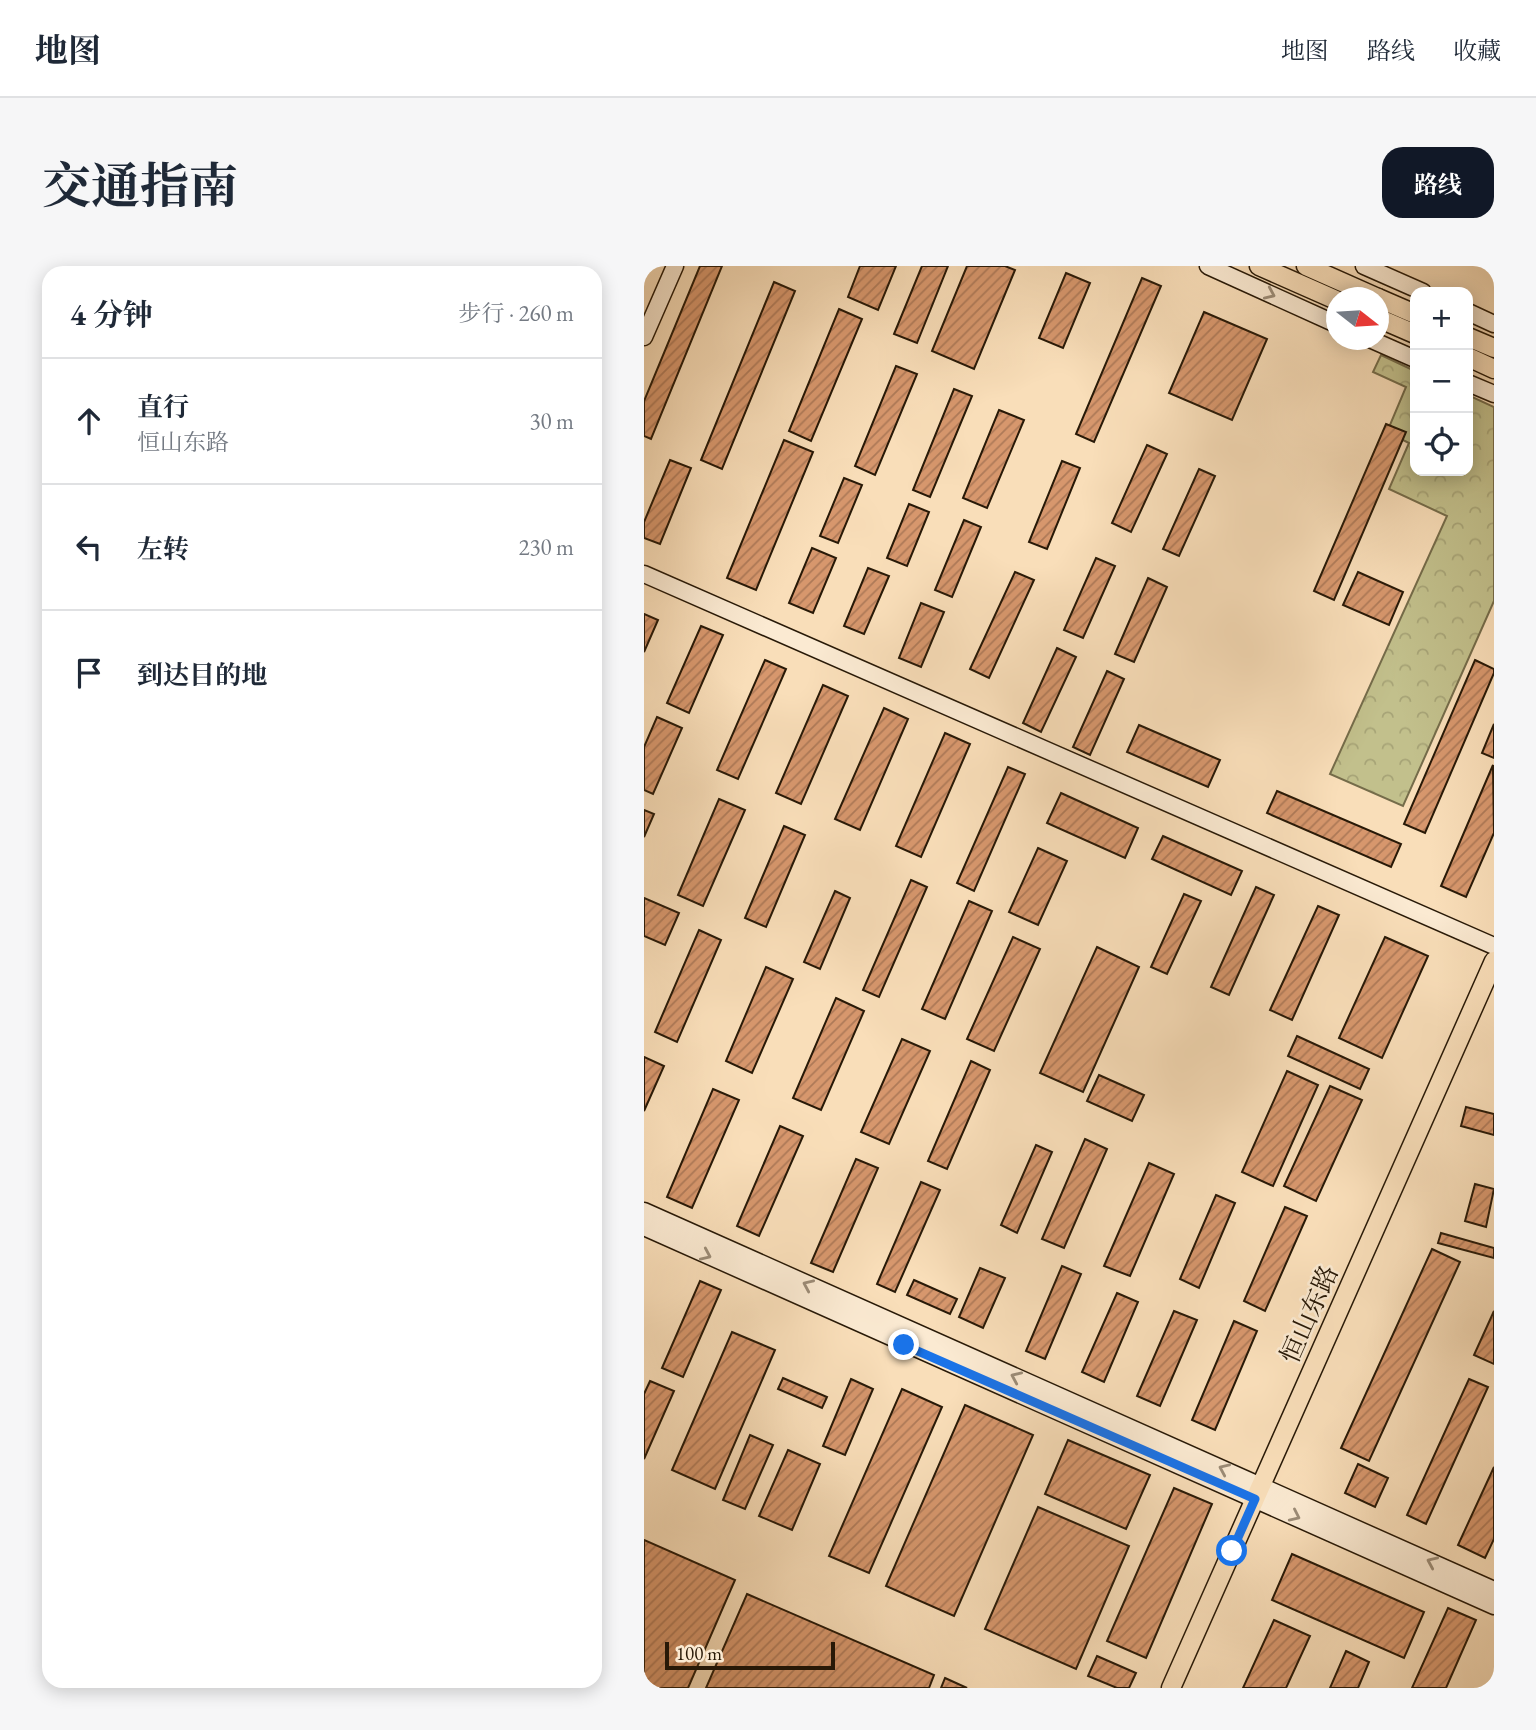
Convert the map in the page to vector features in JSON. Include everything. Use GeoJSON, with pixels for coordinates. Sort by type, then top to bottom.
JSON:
{"type":"FeatureCollection","features":[{"type":"Feature","properties":{"kind":"main road"},"geometry":{"type":"LineString","coordinates":[[1259,266],[1326,296]]}},
{"type":"Feature","properties":{"kind":"main road"},"geometry":{"type":"LineString","coordinates":[[1306,266],[1353,287]]}},
{"type":"Feature","properties":{"kind":"main road"},"geometry":{"type":"LineString","coordinates":[[1389,303],[1410,312]]}},
{"type":"Feature","properties":{"kind":"main road"},"geometry":{"type":"LineString","coordinates":[[1389,323],[1410,332]]}},
{"type":"Feature","properties":{"kind":"main road"},"geometry":{"type":"LineString","coordinates":[[1473,339],[1494,348]]}},
{"type":"Feature","properties":{"kind":"main road"},"geometry":{"type":"LineString","coordinates":[[1473,359],[1494,369]]}},
{"type":"Feature","properties":{"kind":"main road","name":"恒山东路"},"geometry":{"type":"LineString","coordinates":[[1182,1688],[1262,1494],[1494,961]]}},
{"type":"Feature","properties":{"kind":"main road","name":"恒山东路"},"geometry":{"type":"LineString","coordinates":[[1171,1688],[1494,987]]}},
{"type":"Feature","properties":{"kind":"street"},"geometry":{"type":"LineString","coordinates":[[644,311],[664,266]]}},
{"type":"Feature","properties":{"kind":"street"},"geometry":{"type":"LineString","coordinates":[[644,337],[675,266]]}},
{"type":"Feature","properties":{"kind":"street"},"geometry":{"type":"LineString","coordinates":[[1208,266],[1326,319]]}},
{"type":"Feature","properties":{"kind":"street"},"geometry":{"type":"LineString","coordinates":[[1364,266],[1412,287]]}},
{"type":"Feature","properties":{"kind":"street"},"geometry":{"type":"LineString","coordinates":[[1473,314],[1494,324]]}},
{"type":"Feature","properties":{"kind":"street"},"geometry":{"type":"LineString","coordinates":[[1389,348],[1410,357]]}},
{"type":"Feature","properties":{"kind":"street"},"geometry":{"type":"LineString","coordinates":[[1473,385],[1494,394]]}},
{"type":"Feature","properties":{"kind":"street"},"geometry":{"type":"LineString","coordinates":[[644,574],[1494,946]]}},
{"type":"Feature","properties":{"kind":"street"},"geometry":{"type":"LineString","coordinates":[[644,1211],[1262,1494],[1494,1606]]}},
{"type":"Feature","properties":{"kind":"street"},"geometry":{"type":"LineString","coordinates":[[644,1227],[1262,1494],[1494,1590]]}},
{"type":"Feature","properties":{"kind":"green space"},"geometry":{"type":"Polygon","coordinates":[[[1381,355],[1410,369],[1410,476],[1473,476],[1473,397],[1494,407],[1494,601],[1403,806],[1330,774],[1447,516],[1389,489],[1409,443],[1387,432],[1406,387],[1373,372],[1381,355]]]}},
{"type":"Feature","properties":{"kind":"building"},"geometry":{"type":"Polygon","coordinates":[[[700,266],[722,266],[651,439],[644,436],[644,401],[700,266]]]}},
{"type":"Feature","properties":{"kind":"building"},"geometry":{"type":"Polygon","coordinates":[[[860,266],[896,266],[878,310],[848,297],[860,266]]]}},
{"type":"Feature","properties":{"kind":"building"},"geometry":{"type":"Polygon","coordinates":[[[922,266],[948,266],[917,343],[894,334],[922,266]]]}},
{"type":"Feature","properties":{"kind":"building"},"geometry":{"type":"Polygon","coordinates":[[[967,266],[1005,266],[1015,270],[974,369],[932,351],[967,266]]]}},
{"type":"Feature","properties":{"kind":"building"},"geometry":{"type":"Polygon","coordinates":[[[1066,273],[1090,283],[1063,348],[1039,338],[1066,273]]]}},
{"type":"Feature","properties":{"kind":"building"},"geometry":{"type":"Polygon","coordinates":[[[1142,278],[1161,286],[1094,442],[1076,434],[1142,278]]]}},
{"type":"Feature","properties":{"kind":"building"},"geometry":{"type":"Polygon","coordinates":[[[774,282],[795,291],[722,469],[701,460],[774,282]]]}},
{"type":"Feature","properties":{"kind":"building"},"geometry":{"type":"Polygon","coordinates":[[[839,309],[862,319],[811,441],[789,431],[839,309]]]}},
{"type":"Feature","properties":{"kind":"building"},"geometry":{"type":"Polygon","coordinates":[[[1204,312],[1267,339],[1232,420],[1169,393],[1204,312]]]}},
{"type":"Feature","properties":{"kind":"building"},"geometry":{"type":"Polygon","coordinates":[[[896,366],[917,374],[875,475],[855,466],[896,366]]]}},
{"type":"Feature","properties":{"kind":"building"},"geometry":{"type":"Polygon","coordinates":[[[954,389],[972,396],[930,497],[913,490],[954,389]]]}},
{"type":"Feature","properties":{"kind":"building"},"geometry":{"type":"Polygon","coordinates":[[[999,410],[1024,420],[987,508],[963,498],[999,410]]]}},
{"type":"Feature","properties":{"kind":"building"},"geometry":{"type":"Polygon","coordinates":[[[1386,424],[1406,432],[1334,600],[1314,591],[1386,424]]]}},
{"type":"Feature","properties":{"kind":"building"},"geometry":{"type":"Polygon","coordinates":[[[784,440],[813,452],[756,590],[727,578],[784,440]]]}},
{"type":"Feature","properties":{"kind":"building"},"geometry":{"type":"Polygon","coordinates":[[[1147,445],[1167,454],[1131,532],[1112,523],[1147,445]]]}},
{"type":"Feature","properties":{"kind":"building"},"geometry":{"type":"Polygon","coordinates":[[[670,460],[691,468],[660,544],[644,538],[644,522],[670,460]]]}},
{"type":"Feature","properties":{"kind":"building"},"geometry":{"type":"Polygon","coordinates":[[[1062,461],[1080,468],[1047,549],[1029,542],[1062,461]]]}},
{"type":"Feature","properties":{"kind":"building"},"geometry":{"type":"Polygon","coordinates":[[[1199,469],[1215,476],[1179,556],[1163,549],[1199,469]]]}},
{"type":"Feature","properties":{"kind":"building"},"geometry":{"type":"Polygon","coordinates":[[[844,478],[862,485],[838,543],[820,536],[844,478]]]}},
{"type":"Feature","properties":{"kind":"building"},"geometry":{"type":"Polygon","coordinates":[[[909,504],[929,512],[907,566],[887,558],[909,504]]]}},
{"type":"Feature","properties":{"kind":"building"},"geometry":{"type":"Polygon","coordinates":[[[964,520],[981,527],[952,597],[935,590],[964,520]]]}},
{"type":"Feature","properties":{"kind":"building"},"geometry":{"type":"Polygon","coordinates":[[[812,548],[836,558],[813,613],[789,603],[812,548]]]}},
{"type":"Feature","properties":{"kind":"building"},"geometry":{"type":"Polygon","coordinates":[[[1096,558],[1115,566],[1083,638],[1064,630],[1096,558]]]}},
{"type":"Feature","properties":{"kind":"building"},"geometry":{"type":"Polygon","coordinates":[[[868,568],[889,576],[864,634],[844,626],[868,568]]]}},
{"type":"Feature","properties":{"kind":"building"},"geometry":{"type":"Polygon","coordinates":[[[1015,572],[1034,580],[989,678],[970,669],[1015,572]]]}},
{"type":"Feature","properties":{"kind":"building"},"geometry":{"type":"Polygon","coordinates":[[[1358,572],[1403,592],[1389,625],[1343,605],[1358,572]]]}},
{"type":"Feature","properties":{"kind":"building"},"geometry":{"type":"Polygon","coordinates":[[[1148,578],[1167,587],[1134,662],[1115,654],[1148,578]]]}},
{"type":"Feature","properties":{"kind":"building"},"geometry":{"type":"Polygon","coordinates":[[[921,603],[944,612],[921,667],[899,658],[921,603]]]}},
{"type":"Feature","properties":{"kind":"building"},"geometry":{"type":"Polygon","coordinates":[[[644,614],[658,620],[644,652],[644,614]]]}},
{"type":"Feature","properties":{"kind":"building"},"geometry":{"type":"Polygon","coordinates":[[[701,626],[723,635],[689,713],[667,703],[701,626]]]}},
{"type":"Feature","properties":{"kind":"building"},"geometry":{"type":"Polygon","coordinates":[[[1057,648],[1076,657],[1041,732],[1023,723],[1057,648]]]}},
{"type":"Feature","properties":{"kind":"building"},"geometry":{"type":"Polygon","coordinates":[[[765,660],[786,669],[738,779],[717,770],[765,660]]]}},
{"type":"Feature","properties":{"kind":"building"},"geometry":{"type":"Polygon","coordinates":[[[1475,660],[1494,669],[1494,673],[1425,833],[1404,824],[1475,660]]]}},
{"type":"Feature","properties":{"kind":"building"},"geometry":{"type":"Polygon","coordinates":[[[1107,671],[1124,679],[1090,755],[1073,747],[1107,671]]]}},
{"type":"Feature","properties":{"kind":"building"},"geometry":{"type":"Polygon","coordinates":[[[823,685],[848,696],[801,804],[776,793],[823,685]]]}},
{"type":"Feature","properties":{"kind":"building"},"geometry":{"type":"Polygon","coordinates":[[[884,708],[908,719],[860,830],[835,819],[884,708]]]}},
{"type":"Feature","properties":{"kind":"building"},"geometry":{"type":"Polygon","coordinates":[[[657,717],[682,728],[653,794],[644,790],[644,747],[657,717]]]}},
{"type":"Feature","properties":{"kind":"building"},"geometry":{"type":"Polygon","coordinates":[[[1494,724],[1494,758],[1482,753],[1494,724]]]}},
{"type":"Feature","properties":{"kind":"building"},"geometry":{"type":"Polygon","coordinates":[[[1139,725],[1220,760],[1208,787],[1127,752],[1139,725]]]}},
{"type":"Feature","properties":{"kind":"building"},"geometry":{"type":"Polygon","coordinates":[[[945,733],[970,744],[921,857],[896,846],[945,733]]]}},
{"type":"Feature","properties":{"kind":"building"},"geometry":{"type":"Polygon","coordinates":[[[1493,765],[1494,833],[1466,897],[1441,886],[1493,765]]]}},
{"type":"Feature","properties":{"kind":"building"},"geometry":{"type":"Polygon","coordinates":[[[1008,767],[1025,774],[974,891],[957,883],[1008,767]]]}},
{"type":"Feature","properties":{"kind":"building"},"geometry":{"type":"Polygon","coordinates":[[[1277,791],[1401,844],[1391,867],[1267,813],[1277,791]]]}},
{"type":"Feature","properties":{"kind":"building"},"geometry":{"type":"Polygon","coordinates":[[[1061,793],[1138,828],[1125,858],[1047,823],[1061,793]]]}},
{"type":"Feature","properties":{"kind":"building"},"geometry":{"type":"Polygon","coordinates":[[[719,799],[745,810],[703,906],[678,895],[719,799]]]}},
{"type":"Feature","properties":{"kind":"building"},"geometry":{"type":"Polygon","coordinates":[[[644,810],[654,814],[644,837],[644,810]]]}},
{"type":"Feature","properties":{"kind":"building"},"geometry":{"type":"Polygon","coordinates":[[[784,826],[805,835],[766,927],[745,918],[784,826]]]}},
{"type":"Feature","properties":{"kind":"building"},"geometry":{"type":"Polygon","coordinates":[[[1163,836],[1242,871],[1231,895],[1152,859],[1163,836]]]}},
{"type":"Feature","properties":{"kind":"building"},"geometry":{"type":"Polygon","coordinates":[[[1038,848],[1067,861],[1038,925],[1009,912],[1038,848]]]}},
{"type":"Feature","properties":{"kind":"building"},"geometry":{"type":"Polygon","coordinates":[[[911,880],[927,887],[879,997],[863,990],[911,880]]]}},
{"type":"Feature","properties":{"kind":"building"},"geometry":{"type":"Polygon","coordinates":[[[1256,887],[1274,895],[1229,995],[1211,987],[1256,887]]]}},
{"type":"Feature","properties":{"kind":"building"},"geometry":{"type":"Polygon","coordinates":[[[835,891],[850,898],[820,969],[804,962],[835,891]]]}},
{"type":"Feature","properties":{"kind":"building"},"geometry":{"type":"Polygon","coordinates":[[[1184,894],[1201,901],[1167,974],[1151,967],[1184,894]]]}},
{"type":"Feature","properties":{"kind":"building"},"geometry":{"type":"Polygon","coordinates":[[[644,898],[679,913],[665,945],[644,936],[644,898]]]}},
{"type":"Feature","properties":{"kind":"building"},"geometry":{"type":"Polygon","coordinates":[[[969,901],[992,911],[945,1019],[922,1009],[969,901]]]}},
{"type":"Feature","properties":{"kind":"building"},"geometry":{"type":"Polygon","coordinates":[[[1318,906],[1339,915],[1292,1020],[1270,1010],[1318,906]]]}},
{"type":"Feature","properties":{"kind":"building"},"geometry":{"type":"Polygon","coordinates":[[[699,930],[721,940],[677,1042],[655,1032],[699,930]]]}},
{"type":"Feature","properties":{"kind":"building"},"geometry":{"type":"Polygon","coordinates":[[[1013,937],[1040,949],[994,1051],[967,1039],[1013,937]]]}},
{"type":"Feature","properties":{"kind":"building"},"geometry":{"type":"Polygon","coordinates":[[[1385,937],[1428,956],[1382,1058],[1339,1038],[1385,937]]]}},
{"type":"Feature","properties":{"kind":"building"},"geometry":{"type":"Polygon","coordinates":[[[1097,947],[1139,967],[1083,1092],[1040,1073],[1097,947]]]}},
{"type":"Feature","properties":{"kind":"building"},"geometry":{"type":"Polygon","coordinates":[[[766,967],[793,979],[752,1073],[726,1061],[766,967]]]}},
{"type":"Feature","properties":{"kind":"building"},"geometry":{"type":"Polygon","coordinates":[[[836,998],[864,1011],[821,1110],[793,1098],[836,998]]]}},
{"type":"Feature","properties":{"kind":"building"},"geometry":{"type":"Polygon","coordinates":[[[1297,1036],[1369,1069],[1360,1089],[1288,1056],[1297,1036]]]}},
{"type":"Feature","properties":{"kind":"building"},"geometry":{"type":"Polygon","coordinates":[[[902,1039],[930,1051],[889,1144],[861,1132],[902,1039]]]}},
{"type":"Feature","properties":{"kind":"building"},"geometry":{"type":"Polygon","coordinates":[[[644,1057],[664,1066],[644,1111],[644,1057]]]}},
{"type":"Feature","properties":{"kind":"building"},"geometry":{"type":"Polygon","coordinates":[[[971,1061],[990,1070],[947,1169],[928,1161],[971,1061]]]}},
{"type":"Feature","properties":{"kind":"building"},"geometry":{"type":"Polygon","coordinates":[[[1287,1071],[1318,1085],[1273,1186],[1242,1172],[1287,1071]]]}},
{"type":"Feature","properties":{"kind":"building"},"geometry":{"type":"Polygon","coordinates":[[[1099,1075],[1144,1095],[1132,1121],[1087,1101],[1099,1075]]]}},
{"type":"Feature","properties":{"kind":"building"},"geometry":{"type":"Polygon","coordinates":[[[1330,1086],[1362,1100],[1316,1201],[1284,1186],[1330,1086]]]}},
{"type":"Feature","properties":{"kind":"building"},"geometry":{"type":"Polygon","coordinates":[[[713,1089],[739,1100],[692,1208],[667,1197],[713,1089]]]}},
{"type":"Feature","properties":{"kind":"building"},"geometry":{"type":"Polygon","coordinates":[[[1466,1107],[1494,1114],[1494,1135],[1461,1126],[1466,1107]]]}},
{"type":"Feature","properties":{"kind":"building"},"geometry":{"type":"Polygon","coordinates":[[[780,1126],[803,1136],[759,1236],[737,1226],[780,1126]]]}},
{"type":"Feature","properties":{"kind":"building"},"geometry":{"type":"Polygon","coordinates":[[[1085,1139],[1107,1149],[1064,1248],[1042,1239],[1085,1139]]]}},
{"type":"Feature","properties":{"kind":"building"},"geometry":{"type":"Polygon","coordinates":[[[1036,1145],[1052,1152],[1017,1233],[1001,1225],[1036,1145]]]}},
{"type":"Feature","properties":{"kind":"building"},"geometry":{"type":"Polygon","coordinates":[[[856,1159],[878,1168],[833,1272],[811,1263],[856,1159]]]}},
{"type":"Feature","properties":{"kind":"building"},"geometry":{"type":"Polygon","coordinates":[[[1149,1163],[1174,1174],[1130,1276],[1104,1266],[1149,1163]]]}},
{"type":"Feature","properties":{"kind":"building"},"geometry":{"type":"Polygon","coordinates":[[[921,1182],[940,1190],[895,1292],[877,1284],[921,1182]]]}},
{"type":"Feature","properties":{"kind":"building"},"geometry":{"type":"Polygon","coordinates":[[[1475,1184],[1494,1189],[1486,1227],[1465,1221],[1475,1184]]]}},
{"type":"Feature","properties":{"kind":"building"},"geometry":{"type":"Polygon","coordinates":[[[1216,1195],[1235,1203],[1199,1288],[1180,1279],[1216,1195]]]}},
{"type":"Feature","properties":{"kind":"building"},"geometry":{"type":"Polygon","coordinates":[[[1285,1207],[1307,1216],[1265,1311],[1244,1301],[1285,1207]]]}},
{"type":"Feature","properties":{"kind":"building"},"geometry":{"type":"Polygon","coordinates":[[[1441,1233],[1494,1248],[1494,1258],[1438,1243],[1441,1233]]]}},
{"type":"Feature","properties":{"kind":"building"},"geometry":{"type":"Polygon","coordinates":[[[1432,1249],[1460,1262],[1369,1461],[1341,1448],[1432,1249]]]}},
{"type":"Feature","properties":{"kind":"building"},"geometry":{"type":"Polygon","coordinates":[[[1062,1266],[1081,1274],[1045,1359],[1026,1351],[1062,1266]]]}},
{"type":"Feature","properties":{"kind":"building"},"geometry":{"type":"Polygon","coordinates":[[[980,1268],[1005,1278],[983,1328],[959,1317],[980,1268]]]}},
{"type":"Feature","properties":{"kind":"building"},"geometry":{"type":"Polygon","coordinates":[[[914,1280],[957,1299],[950,1314],[907,1295],[914,1280]]]}},
{"type":"Feature","properties":{"kind":"building"},"geometry":{"type":"Polygon","coordinates":[[[700,1281],[721,1290],[683,1377],[662,1368],[700,1281]]]}},
{"type":"Feature","properties":{"kind":"building"},"geometry":{"type":"Polygon","coordinates":[[[1117,1293],[1138,1302],[1104,1382],[1082,1372],[1117,1293]]]}},
{"type":"Feature","properties":{"kind":"building"},"geometry":{"type":"Polygon","coordinates":[[[1174,1311],[1197,1320],[1160,1406],[1137,1396],[1174,1311]]]}},
{"type":"Feature","properties":{"kind":"building"},"geometry":{"type":"Polygon","coordinates":[[[1494,1311],[1494,1364],[1474,1355],[1494,1311]]]}},
{"type":"Feature","properties":{"kind":"building"},"geometry":{"type":"Polygon","coordinates":[[[1234,1321],[1257,1331],[1215,1430],[1192,1420],[1234,1321]]]}},
{"type":"Feature","properties":{"kind":"building"},"geometry":{"type":"Polygon","coordinates":[[[732,1332],[775,1350],[715,1489],[672,1470],[732,1332]]]}},
{"type":"Feature","properties":{"kind":"building"},"geometry":{"type":"Polygon","coordinates":[[[783,1378],[827,1397],[822,1408],[778,1389],[783,1378]]]}},
{"type":"Feature","properties":{"kind":"building"},"geometry":{"type":"Polygon","coordinates":[[[851,1379],[873,1389],[845,1455],[823,1446],[851,1379]]]}},
{"type":"Feature","properties":{"kind":"building"},"geometry":{"type":"Polygon","coordinates":[[[1469,1379],[1488,1387],[1426,1524],[1407,1515],[1469,1379]]]}},
{"type":"Feature","properties":{"kind":"building"},"geometry":{"type":"Polygon","coordinates":[[[650,1381],[674,1391],[644,1459],[644,1394],[650,1381]]]}},
{"type":"Feature","properties":{"kind":"building"},"geometry":{"type":"Polygon","coordinates":[[[902,1389],[942,1407],[869,1573],[829,1556],[902,1389]]]}},
{"type":"Feature","properties":{"kind":"building"},"geometry":{"type":"Polygon","coordinates":[[[965,1405],[1033,1435],[954,1616],[886,1586],[965,1405]]]}},
{"type":"Feature","properties":{"kind":"building"},"geometry":{"type":"Polygon","coordinates":[[[750,1435],[773,1445],[745,1509],[723,1500],[750,1435]]]}},
{"type":"Feature","properties":{"kind":"building"},"geometry":{"type":"Polygon","coordinates":[[[1068,1440],[1150,1475],[1126,1529],[1045,1494],[1068,1440]]]}},
{"type":"Feature","properties":{"kind":"building"},"geometry":{"type":"Polygon","coordinates":[[[788,1450],[820,1464],[792,1530],[759,1516],[788,1450]]]}},
{"type":"Feature","properties":{"kind":"building"},"geometry":{"type":"Polygon","coordinates":[[[1358,1464],[1388,1478],[1375,1507],[1345,1493],[1358,1464]]]}},
{"type":"Feature","properties":{"kind":"building"},"geometry":{"type":"Polygon","coordinates":[[[1494,1467],[1494,1539],[1485,1558],[1458,1545],[1494,1467]]]}},
{"type":"Feature","properties":{"kind":"building"},"geometry":{"type":"Polygon","coordinates":[[[1174,1488],[1212,1504],[1146,1658],[1107,1641],[1174,1488]]]}},
{"type":"Feature","properties":{"kind":"building"},"geometry":{"type":"Polygon","coordinates":[[[1038,1507],[1129,1546],[1076,1669],[985,1629],[1038,1507]]]}},
{"type":"Feature","properties":{"kind":"building"},"geometry":{"type":"Polygon","coordinates":[[[644,1540],[735,1580],[688,1688],[644,1688],[644,1540]]]}},
{"type":"Feature","properties":{"kind":"building"},"geometry":{"type":"Polygon","coordinates":[[[1292,1554],[1424,1612],[1404,1658],[1272,1600],[1292,1554]]]}},
{"type":"Feature","properties":{"kind":"building"},"geometry":{"type":"Polygon","coordinates":[[[747,1594],[934,1675],[929,1688],[706,1688],[747,1594]]]}},
{"type":"Feature","properties":{"kind":"building"},"geometry":{"type":"Polygon","coordinates":[[[1448,1608],[1476,1620],[1446,1688],[1412,1688],[1448,1608]]]}},
{"type":"Feature","properties":{"kind":"building"},"geometry":{"type":"Polygon","coordinates":[[[1274,1620],[1310,1636],[1286,1688],[1243,1688],[1274,1620]]]}},
{"type":"Feature","properties":{"kind":"building"},"geometry":{"type":"Polygon","coordinates":[[[1346,1651],[1369,1662],[1358,1688],[1330,1688],[1346,1651]]]}},
{"type":"Feature","properties":{"kind":"building"},"geometry":{"type":"Polygon","coordinates":[[[1097,1656],[1136,1673],[1129,1688],[1117,1688],[1088,1676],[1097,1656]]]}},
{"type":"Feature","properties":{"kind":"building"},"geometry":{"type":"Polygon","coordinates":[[[945,1678],[967,1688],[941,1688],[945,1678]]]}},
{"type":"Feature","properties":{"kind":"route"},"geometry":{"type":"LineString","coordinates":[[904,1345],[1255,1499],[1232,1551]]}}]}
